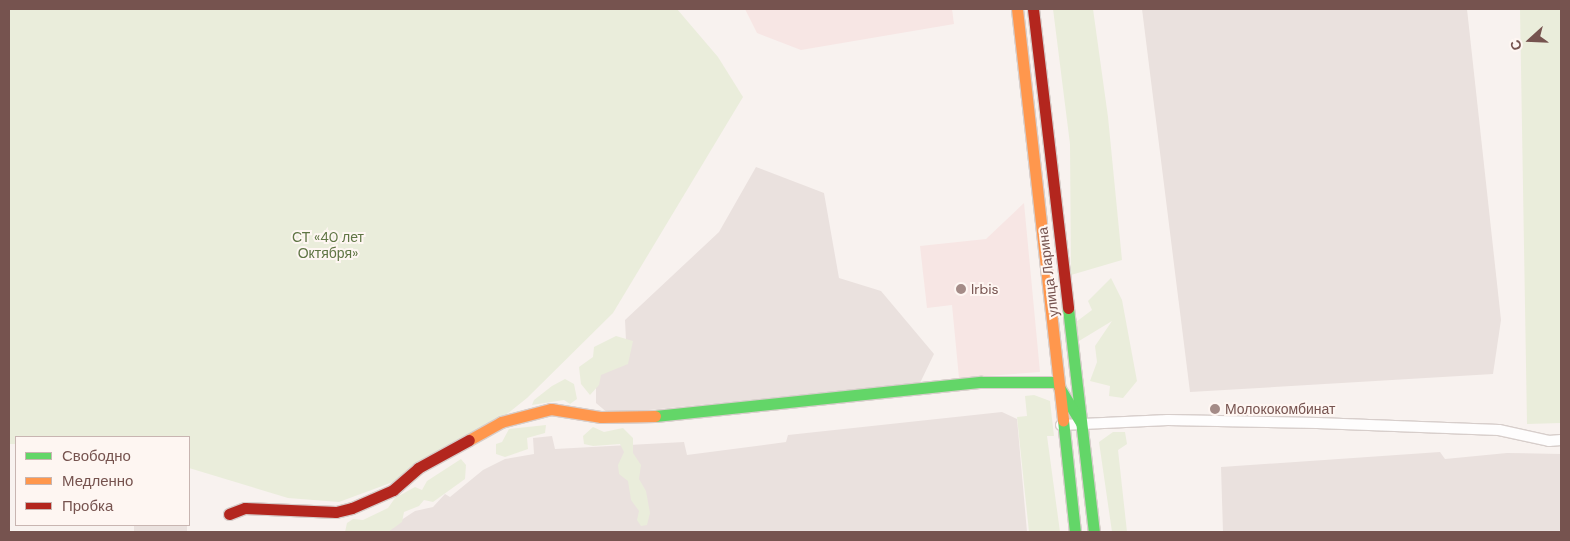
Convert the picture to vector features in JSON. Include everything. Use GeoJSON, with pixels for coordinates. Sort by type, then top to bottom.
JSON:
{"type":"FeatureCollection","features":[{"type":"Feature","properties":{"kind":"main road","name":"улица Ларина"},"geometry":{"type":"LineString","coordinates":[[1017,9],[1056,382],[1074,532]]}},
{"type":"Feature","properties":{"kind":"main road","name":"улица Ларина"},"geometry":{"type":"LineString","coordinates":[[1033,9],[1094,532]]}},
{"type":"Feature","properties":{"kind":"main road"},"geometry":{"type":"LineString","coordinates":[[230,514],[245,508],[336,512],[352,508],[393,490],[418,468],[501,422],[551,409],[566,409],[601,417],[641,417],[898,393],[981,382],[1056,382],[1081,423]]}},
{"type":"Feature","properties":{"kind":"street"},"geometry":{"type":"LineString","coordinates":[[1061,425],[1168,420],[1317,423],[1499,430],[1549,441],[1561,440]]}},
{"type":"Feature","properties":{"kind":"shaded area"},"geometry":{"type":"Polygon","coordinates":[[[745,9],[952,9],[954,24],[801,50],[757,33],[745,9]]]}},
{"type":"Feature","properties":{"kind":"shaded area"},"geometry":{"type":"Polygon","coordinates":[[[1142,9],[1467,9],[1501,320],[1493,374],[1190,392],[1142,9]]]}},
{"type":"Feature","properties":{"kind":"shaded area"},"geometry":{"type":"Polygon","coordinates":[[[756,167],[824,193],[839,278],[881,291],[934,354],[920,383],[609,414],[596,403],[596,373],[627,361],[625,320],[719,232],[756,167]]]}},
{"type":"Feature","properties":{"kind":"shaded area"},"geometry":{"type":"Polygon","coordinates":[[[1024,203],[1040,372],[959,378],[952,305],[927,308],[920,246],[986,239],[1024,203]]]}},
{"type":"Feature","properties":{"kind":"shaded area"},"geometry":{"type":"Polygon","coordinates":[[[1002,412],[1017,419],[1027,532],[383,532],[415,511],[433,507],[445,494],[450,497],[483,470],[505,459],[534,454],[533,438],[552,436],[555,449],[684,442],[687,455],[786,442],[788,435],[1002,412]]]}},
{"type":"Feature","properties":{"kind":"shaded area"},"geometry":{"type":"Polygon","coordinates":[[[1440,452],[1445,459],[1507,453],[1561,454],[1561,532],[1223,532],[1221,467],[1440,452]]]}},
{"type":"Feature","properties":{"kind":"shaded area"},"geometry":{"type":"Polygon","coordinates":[[[134,526],[187,526],[187,532],[134,532],[134,526]]]}},
{"type":"Feature","properties":{"kind":"green space","name":"СТ «40 лет Октября»"},"geometry":{"type":"Polygon","coordinates":[[[9,9],[677,9],[718,57],[743,97],[613,313],[527,398],[502,418],[393,482],[339,502],[288,498],[190,468],[190,436],[15,436],[15,444],[9,444],[9,9]]]}},
{"type":"Feature","properties":{"kind":"green space"},"geometry":{"type":"Polygon","coordinates":[[[1053,9],[1093,9],[1108,117],[1122,260],[1071,275],[1070,144],[1053,9]]]}},
{"type":"Feature","properties":{"kind":"green space"},"geometry":{"type":"Polygon","coordinates":[[[1520,9],[1561,9],[1561,423],[1527,424],[1520,9]]]}},
{"type":"Feature","properties":{"kind":"green space"},"geometry":{"type":"Polygon","coordinates":[[[1111,278],[1122,300],[1137,381],[1123,398],[1109,396],[1110,386],[1090,381],[1097,362],[1095,346],[1112,321],[1079,341],[1076,322],[1092,310],[1088,301],[1111,278]]]}},
{"type":"Feature","properties":{"kind":"green space"},"geometry":{"type":"Polygon","coordinates":[[[616,336],[633,341],[628,364],[601,375],[599,385],[590,395],[581,384],[579,367],[593,357],[594,347],[616,336]]]}},
{"type":"Feature","properties":{"kind":"green space"},"geometry":{"type":"Polygon","coordinates":[[[565,379],[574,384],[577,399],[570,404],[564,400],[532,405],[534,400],[565,379]]]}},
{"type":"Feature","properties":{"kind":"green space"},"geometry":{"type":"Polygon","coordinates":[[[1034,395],[1050,401],[1054,436],[1047,436],[1060,532],[1029,532],[1017,417],[1027,416],[1025,396],[1034,395]]]}},
{"type":"Feature","properties":{"kind":"green space"},"geometry":{"type":"Polygon","coordinates":[[[546,425],[545,433],[527,438],[528,449],[505,457],[496,454],[496,444],[502,442],[509,429],[546,425]]]}},
{"type":"Feature","properties":{"kind":"green space"},"geometry":{"type":"Polygon","coordinates":[[[593,427],[604,432],[623,428],[633,438],[633,453],[641,465],[639,479],[646,491],[650,513],[647,525],[641,526],[637,520],[639,511],[631,500],[628,481],[619,474],[618,465],[624,452],[620,444],[593,446],[584,444],[583,436],[593,427]]]}},
{"type":"Feature","properties":{"kind":"green space"},"geometry":{"type":"Polygon","coordinates":[[[1113,432],[1125,432],[1127,444],[1118,450],[1127,532],[1112,532],[1099,442],[1113,432]]]}},
{"type":"Feature","properties":{"kind":"green space"},"geometry":{"type":"Polygon","coordinates":[[[461,459],[466,465],[465,479],[433,502],[424,500],[419,506],[404,512],[402,522],[388,532],[345,532],[347,523],[353,519],[363,520],[388,508],[395,498],[415,487],[422,490],[427,481],[461,459]]]}},
{"type":"Feature","properties":{"kind":"traffic: fast"},"geometry":{"type":"LineString","coordinates":[[1068,308],[1094,532]]}},
{"type":"Feature","properties":{"kind":"traffic: fast"},"geometry":{"type":"LineString","coordinates":[[655,416],[981,382],[1056,382],[1081,423]]}},
{"type":"Feature","properties":{"kind":"traffic: fast"},"geometry":{"type":"LineString","coordinates":[[1063,420],[1075,532]]}},
{"type":"Feature","properties":{"kind":"traffic: slow"},"geometry":{"type":"LineString","coordinates":[[1017,9],[1063,420]]}},
{"type":"Feature","properties":{"kind":"traffic: slow"},"geometry":{"type":"LineString","coordinates":[[469,440],[501,422],[551,409],[601,417],[655,416]]}},
{"type":"Feature","properties":{"kind":"traffic: jam"},"geometry":{"type":"LineString","coordinates":[[1033,9],[1068,308]]}},
{"type":"Feature","properties":{"kind":"traffic: jam"},"geometry":{"type":"LineString","coordinates":[[229,514],[245,508],[336,512],[352,508],[393,490],[418,468],[469,440]]}},
{"type":"Feature","properties":{"kind":"place","name":"Irbis"},"geometry":{"type":"Point","coordinates":[961,289]}},
{"type":"Feature","properties":{"kind":"place","name":"Молококомбинат"},"geometry":{"type":"Point","coordinates":[1215,409]}}]}
